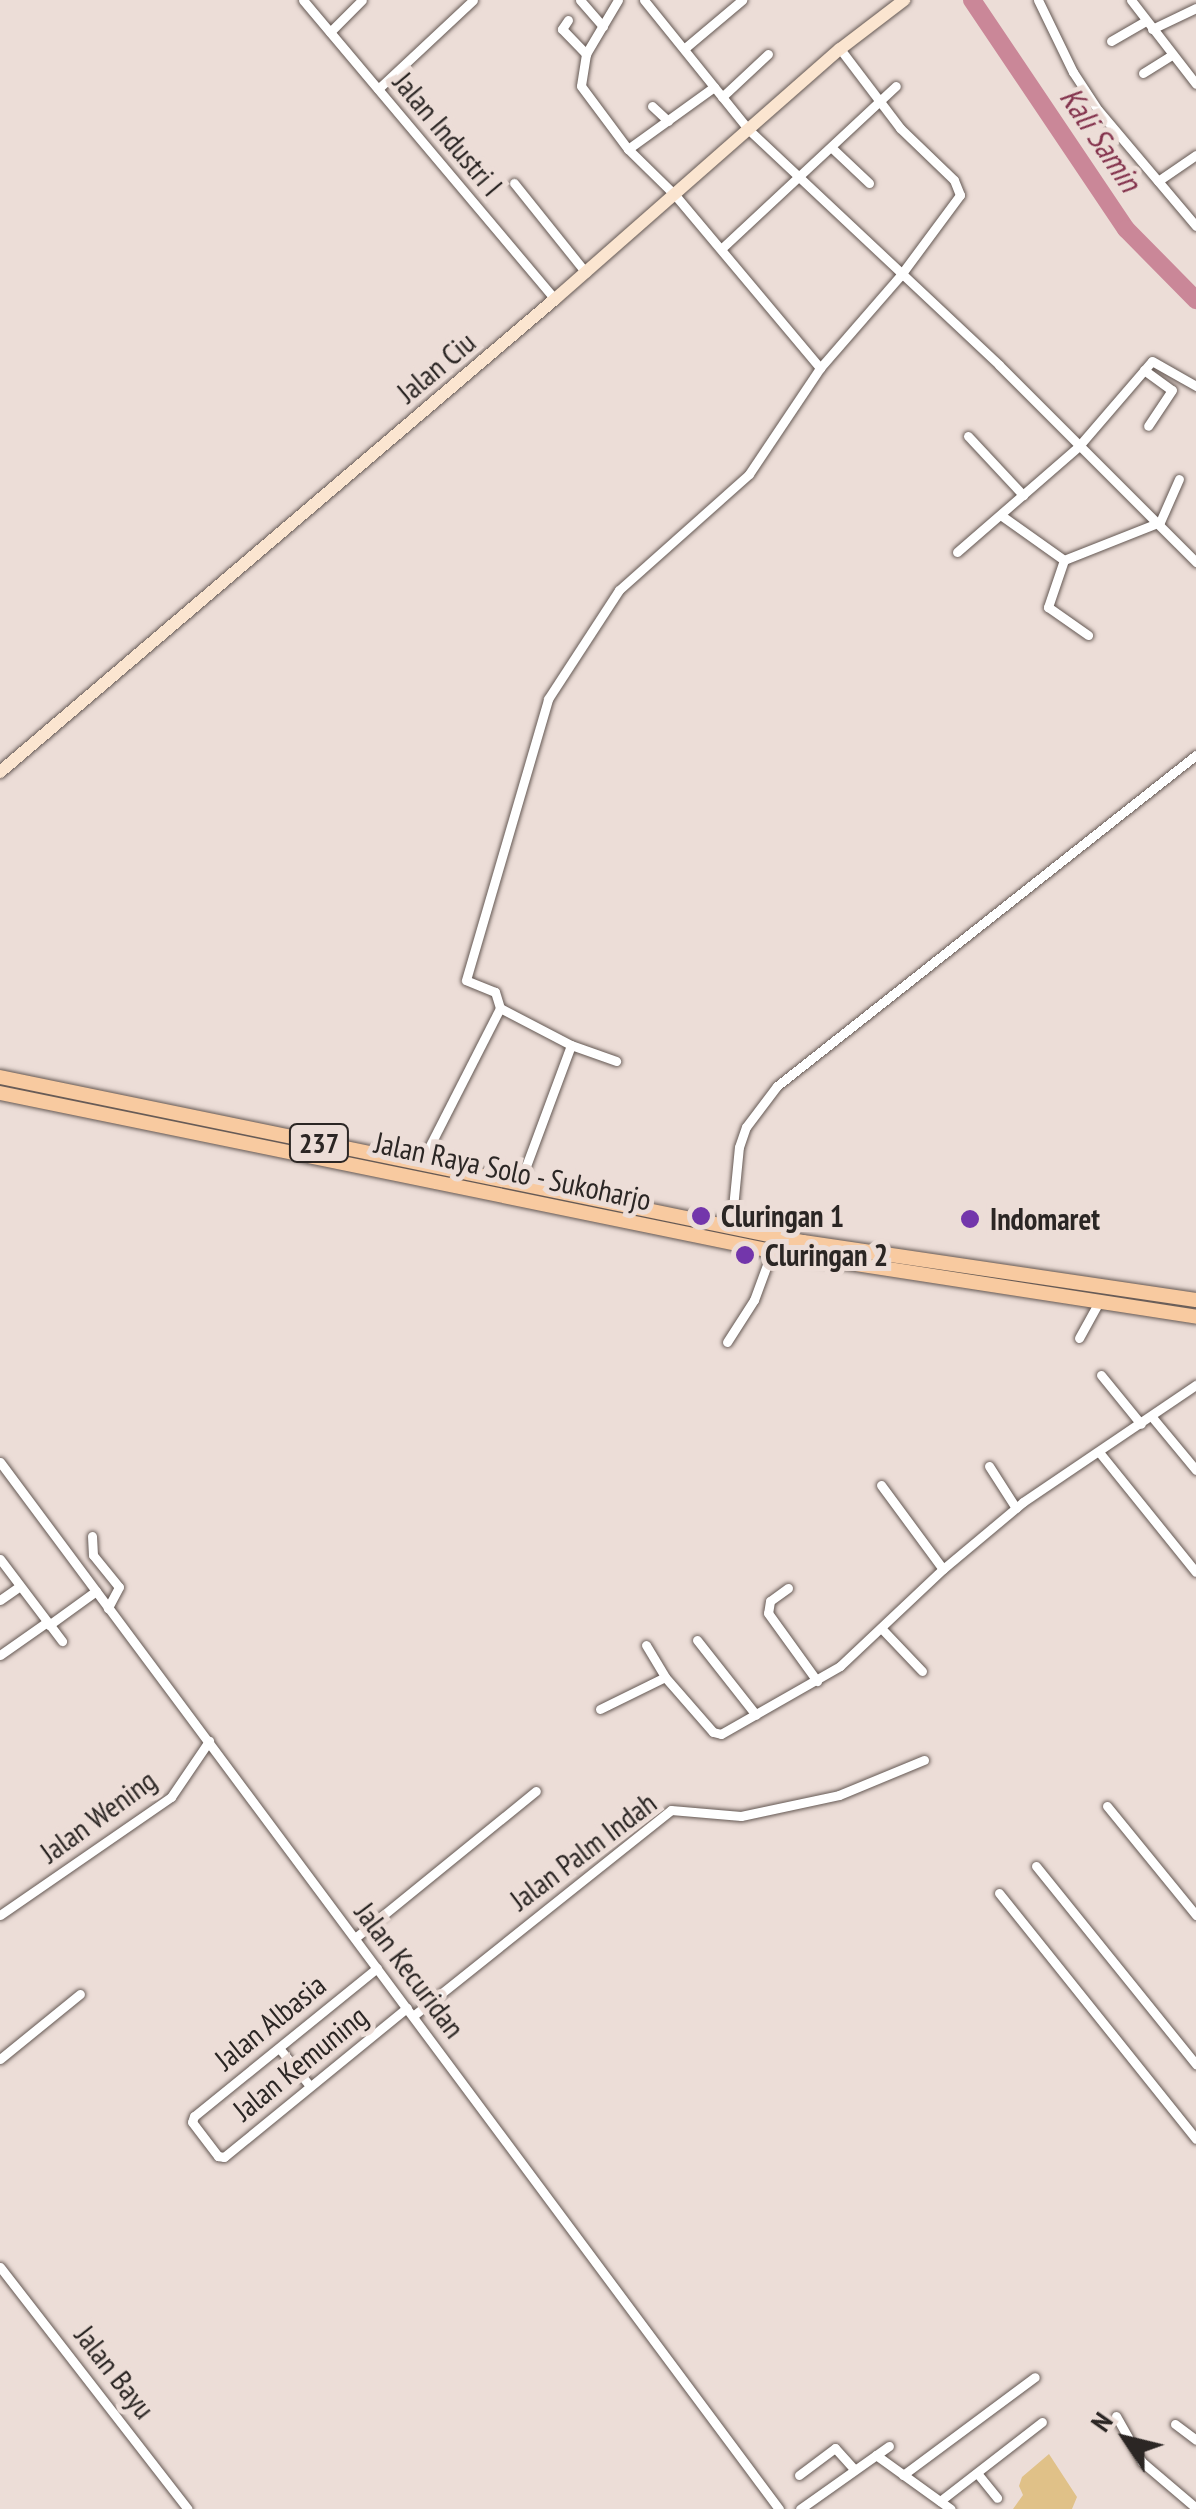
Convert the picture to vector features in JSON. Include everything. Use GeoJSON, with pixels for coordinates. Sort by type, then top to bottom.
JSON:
{"type":"FeatureCollection","features":[{"type":"Feature","properties":{"kind":"main road","name":"Jalan Raya Solo - Sukoharjo"},"geometry":{"type":"LineString","coordinates":[[0,1076],[519,1185],[637,1217]]}},
{"type":"Feature","properties":{"kind":"main road"},"geometry":{"type":"LineString","coordinates":[[30,1099],[33,1083]]}},
{"type":"Feature","properties":{"kind":"main road","name":"Jalan Raya Solo - Sukoharjo"},"geometry":{"type":"LineString","coordinates":[[0,1093],[637,1217],[772,1251],[1191,1316]]}},
{"type":"Feature","properties":{"kind":"main road","name":"Jalan Raya Solo - Sukoharjo"},"geometry":{"type":"LineString","coordinates":[[676,1225],[731,1228],[1196,1299]]}},
{"type":"Feature","properties":{"kind":"street","name":"Jalan Industri I"},"geometry":{"type":"LineString","coordinates":[[304,0],[556,299]]}},
{"type":"Feature","properties":{"kind":"street"},"geometry":{"type":"LineString","coordinates":[[330,32],[362,0]]}},
{"type":"Feature","properties":{"kind":"street"},"geometry":{"type":"LineString","coordinates":[[378,89],[474,0]]}},
{"type":"Feature","properties":{"kind":"street"},"geometry":{"type":"LineString","coordinates":[[580,0],[602,26]]}},
{"type":"Feature","properties":{"kind":"street"},"geometry":{"type":"LineString","coordinates":[[618,0],[586,54],[579,76],[581,86],[628,149],[675,196],[820,368]]}},
{"type":"Feature","properties":{"kind":"street"},"geometry":{"type":"LineString","coordinates":[[644,0],[749,130],[900,276],[1000,365],[1196,562]]}},
{"type":"Feature","properties":{"kind":"street","name":"Jalan Ciu"},"geometry":{"type":"LineString","coordinates":[[0,772],[556,299],[840,49],[904,0]]}},
{"type":"Feature","properties":{"kind":"street"},"geometry":{"type":"LineString","coordinates":[[1038,0],[1073,72],[1196,226]]}},
{"type":"Feature","properties":{"kind":"street"},"geometry":{"type":"LineString","coordinates":[[1131,0],[1196,84]]}},
{"type":"Feature","properties":{"kind":"street"},"geometry":{"type":"LineString","coordinates":[[685,48],[735,2]]}},
{"type":"Feature","properties":{"kind":"street"},"geometry":{"type":"LineString","coordinates":[[1111,42],[1196,8]]}},
{"type":"Feature","properties":{"kind":"street"},"geometry":{"type":"LineString","coordinates":[[568,20],[562,29],[586,54]]}},
{"type":"Feature","properties":{"kind":"street"},"geometry":{"type":"LineString","coordinates":[[420,1165],[500,1008],[495,992],[466,980],[548,699],[619,590],[748,474],[820,368],[900,276],[960,194],[954,180],[906,135],[840,49]]}},
{"type":"Feature","properties":{"kind":"street"},"geometry":{"type":"LineString","coordinates":[[722,97],[768,54]]}},
{"type":"Feature","properties":{"kind":"street"},"geometry":{"type":"LineString","coordinates":[[1143,73],[1172,55]]}},
{"type":"Feature","properties":{"kind":"street"},"geometry":{"type":"LineString","coordinates":[[721,250],[896,86]]}},
{"type":"Feature","properties":{"kind":"street"},"geometry":{"type":"LineString","coordinates":[[628,149],[714,87]]}},
{"type":"Feature","properties":{"kind":"street"},"geometry":{"type":"LineString","coordinates":[[652,106],[668,121]]}},
{"type":"Feature","properties":{"kind":"street"},"geometry":{"type":"LineString","coordinates":[[832,148],[869,183]]}},
{"type":"Feature","properties":{"kind":"street"},"geometry":{"type":"LineString","coordinates":[[1158,181],[1196,155]]}},
{"type":"Feature","properties":{"kind":"street"},"geometry":{"type":"LineString","coordinates":[[514,183],[586,272]]}},
{"type":"Feature","properties":{"kind":"street"},"geometry":{"type":"LineString","coordinates":[[957,552],[1078,447],[1152,360],[1196,386]]}},
{"type":"Feature","properties":{"kind":"street"},"geometry":{"type":"LineString","coordinates":[[1144,370],[1172,390],[1148,426]]}},
{"type":"Feature","properties":{"kind":"street"},"geometry":{"type":"LineString","coordinates":[[968,436],[1023,495]]}},
{"type":"Feature","properties":{"kind":"street"},"geometry":{"type":"LineString","coordinates":[[1088,635],[1048,606],[1064,560],[1160,522],[1179,478]]}},
{"type":"Feature","properties":{"kind":"street"},"geometry":{"type":"LineString","coordinates":[[1002,516],[1064,560]]}},
{"type":"Feature","properties":{"kind":"street"},"geometry":{"type":"LineString","coordinates":[[731,1228],[746,1126],[777,1086],[814,1053],[1196,756]]}},
{"type":"Feature","properties":{"kind":"street"},"geometry":{"type":"LineString","coordinates":[[500,1008],[570,1045],[616,1062]]}},
{"type":"Feature","properties":{"kind":"street"},"geometry":{"type":"LineString","coordinates":[[519,1185],[570,1045]]}},
{"type":"Feature","properties":{"kind":"street"},"geometry":{"type":"LineString","coordinates":[[727,1342],[754,1300],[772,1251]]}},
{"type":"Feature","properties":{"kind":"street"},"geometry":{"type":"LineString","coordinates":[[1191,1316],[1196,1299]]}},
{"type":"Feature","properties":{"kind":"street"},"geometry":{"type":"LineString","coordinates":[[1079,1338],[1100,1300]]}},
{"type":"Feature","properties":{"kind":"street"},"geometry":{"type":"LineString","coordinates":[[1101,1375],[1141,1424]]}},
{"type":"Feature","properties":{"kind":"street"},"geometry":{"type":"LineString","coordinates":[[646,1644],[665,1677],[717,1734],[817,1681],[882,1629],[942,1569],[1016,1508],[1196,1386]]}},
{"type":"Feature","properties":{"kind":"street"},"geometry":{"type":"LineString","coordinates":[[1152,1417],[1196,1470]]}},
{"type":"Feature","properties":{"kind":"street"},"geometry":{"type":"LineString","coordinates":[[1187,1459],[1196,1450]]}},
{"type":"Feature","properties":{"kind":"street"},"geometry":{"type":"LineString","coordinates":[[1099,1452],[1196,1572]]}},
{"type":"Feature","properties":{"kind":"street","name":"Jalan Kecuridan"},"geometry":{"type":"LineString","coordinates":[[0,1462],[778,2509]]}},
{"type":"Feature","properties":{"kind":"street"},"geometry":{"type":"LineString","coordinates":[[989,1466],[1016,1508]]}},
{"type":"Feature","properties":{"kind":"street"},"geometry":{"type":"LineString","coordinates":[[881,1484],[942,1569]]}},
{"type":"Feature","properties":{"kind":"street"},"geometry":{"type":"LineString","coordinates":[[92,1536],[93,1555],[118,1587],[108,1608]]}},
{"type":"Feature","properties":{"kind":"street"},"geometry":{"type":"LineString","coordinates":[[0,1559],[62,1642]]}},
{"type":"Feature","properties":{"kind":"street"},"geometry":{"type":"LineString","coordinates":[[0,1600],[20,1586]]}},
{"type":"Feature","properties":{"kind":"street"},"geometry":{"type":"LineString","coordinates":[[788,1588],[770,1601],[768,1614],[817,1681]]}},
{"type":"Feature","properties":{"kind":"street"},"geometry":{"type":"LineString","coordinates":[[0,1655],[96,1591]]}},
{"type":"Feature","properties":{"kind":"street"},"geometry":{"type":"LineString","coordinates":[[882,1629],[922,1672]]}},
{"type":"Feature","properties":{"kind":"street"},"geometry":{"type":"LineString","coordinates":[[697,1640],[756,1715]]}},
{"type":"Feature","properties":{"kind":"street"},"geometry":{"type":"LineString","coordinates":[[600,1708],[665,1677]]}},
{"type":"Feature","properties":{"kind":"street","name":"Jalan Wening"},"geometry":{"type":"LineString","coordinates":[[0,1916],[171,1797],[209,1741]]}},
{"type":"Feature","properties":{"kind":"street","name":"Jalan Palm Indah"},"geometry":{"type":"LineString","coordinates":[[410,2012],[671,1810],[741,1816],[839,1794],[924,1760]]}},
{"type":"Feature","properties":{"kind":"street"},"geometry":{"type":"LineString","coordinates":[[355,1938],[536,1791]]}},
{"type":"Feature","properties":{"kind":"street"},"geometry":{"type":"LineString","coordinates":[[1107,1806],[1196,1914]]}},
{"type":"Feature","properties":{"kind":"street"},"geometry":{"type":"LineString","coordinates":[[1036,1866],[1196,2064]]}},
{"type":"Feature","properties":{"kind":"street"},"geometry":{"type":"LineString","coordinates":[[999,1894],[1196,2139]]}},
{"type":"Feature","properties":{"kind":"street","name":"Jalan Albasia"},"geometry":{"type":"LineString","coordinates":[[224,2156],[218,2156],[192,2122],[194,2116],[377,1968]]}},
{"type":"Feature","properties":{"kind":"street"},"geometry":{"type":"LineString","coordinates":[[0,2059],[80,1994]]}},
{"type":"Feature","properties":{"kind":"street","name":"Jalan Kemuning"},"geometry":{"type":"LineString","coordinates":[[224,2156],[410,2012]]}},
{"type":"Feature","properties":{"kind":"street"},"geometry":{"type":"LineString","coordinates":[[278,2048],[310,2086]]}},
{"type":"Feature","properties":{"kind":"street","name":"Jalan Bayu"},"geometry":{"type":"LineString","coordinates":[[0,2267],[188,2509]]}},
{"type":"Feature","properties":{"kind":"street"},"geometry":{"type":"LineString","coordinates":[[903,2475],[1035,2376]]}},
{"type":"Feature","properties":{"kind":"street"},"geometry":{"type":"LineString","coordinates":[[1116,2416],[1142,2462],[1194,2504]]}},
{"type":"Feature","properties":{"kind":"street"},"geometry":{"type":"LineString","coordinates":[[940,2501],[1042,2422]]}},
{"type":"Feature","properties":{"kind":"street"},"geometry":{"type":"LineString","coordinates":[[1175,2424],[1192,2437],[1196,2424]]}},
{"type":"Feature","properties":{"kind":"street"},"geometry":{"type":"LineString","coordinates":[[800,2509],[889,2446]]}},
{"type":"Feature","properties":{"kind":"street"},"geometry":{"type":"LineString","coordinates":[[798,2475],[836,2448],[854,2470]]}},
{"type":"Feature","properties":{"kind":"street"},"geometry":{"type":"LineString","coordinates":[[876,2455],[951,2509]]}},
{"type":"Feature","properties":{"kind":"street"},"geometry":{"type":"LineString","coordinates":[[977,2473],[998,2498]]}},
{"type":"Feature","properties":{"kind":"shaded area"},"geometry":{"type":"Polygon","coordinates":[[[1049,2454],[1077,2497],[1072,2509],[1013,2509],[1023,2495],[1019,2486],[1022,2477],[1049,2454]]]}},
{"type":"Feature","properties":{"kind":"waterway","name":"Kali Samin"},"geometry":{"type":"LineString","coordinates":[[972,0],[1126,229],[1196,300]]}},
{"type":"Feature","properties":{"kind":"place","name":"Cluringan 1"},"geometry":{"type":"Point","coordinates":[701,1216]}},
{"type":"Feature","properties":{"kind":"place","name":"Indomaret"},"geometry":{"type":"Point","coordinates":[970,1219]}},
{"type":"Feature","properties":{"kind":"place","name":"Cluringan 2"},"geometry":{"type":"Point","coordinates":[745,1255]}}]}
